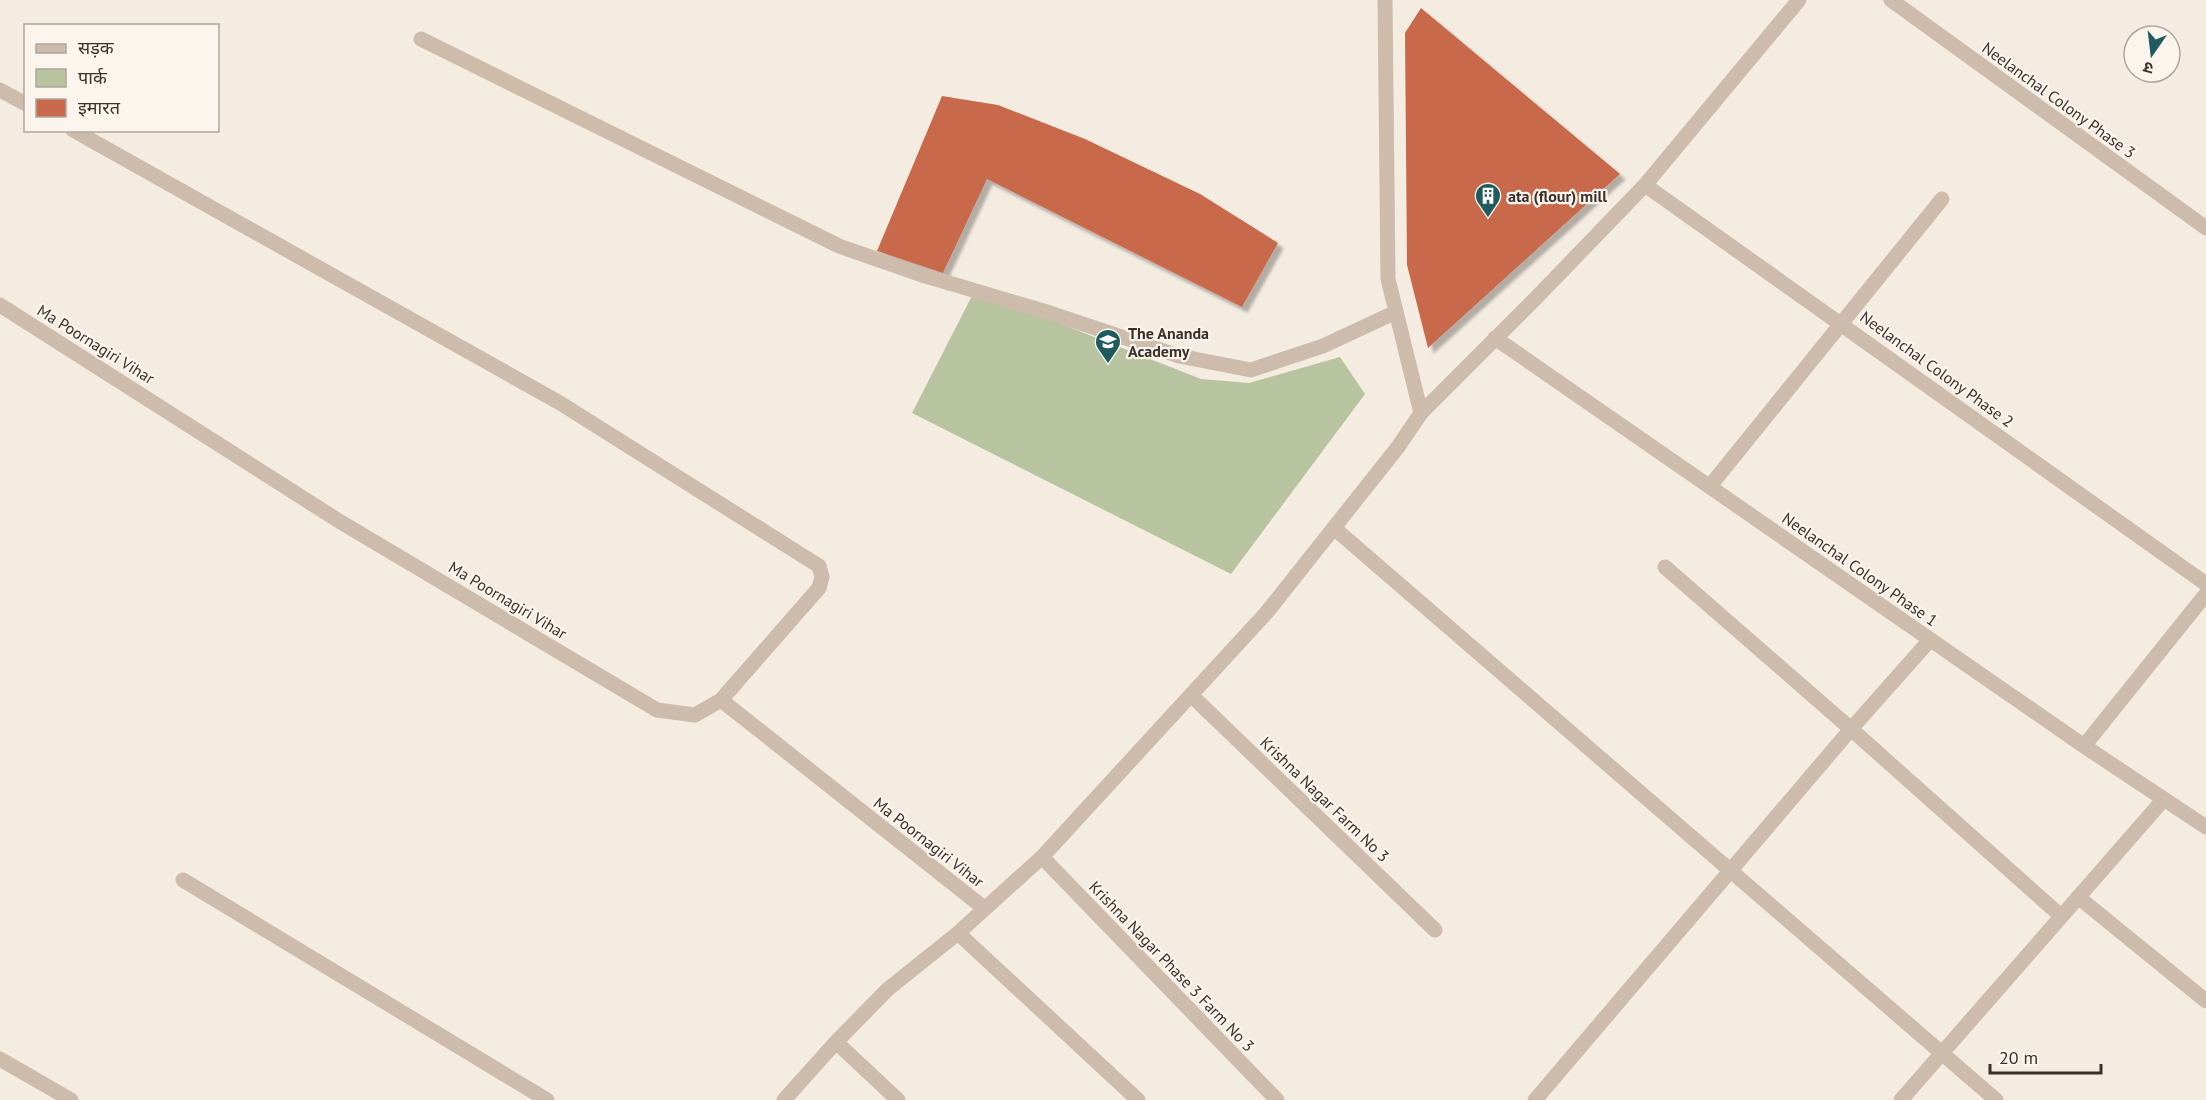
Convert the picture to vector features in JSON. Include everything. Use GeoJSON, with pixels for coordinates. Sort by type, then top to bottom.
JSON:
{"type":"FeatureCollection","features":[{"type":"Feature","properties":{"kind":"street"},"geometry":{"type":"LineString","coordinates":[[1385,0],[1388,279],[1421,413]]}},
{"type":"Feature","properties":{"kind":"street"},"geometry":{"type":"LineString","coordinates":[[784,1100],[888,989],[958,933],[1042,856],[1191,695],[1267,612],[1398,447],[1421,413],[1646,185],[1799,0]]}},
{"type":"Feature","properties":{"kind":"street","name":"Neelanchal Colony Phase 3"},"geometry":{"type":"LineString","coordinates":[[1891,0],[2206,228]]}},
{"type":"Feature","properties":{"kind":"street"},"geometry":{"type":"LineString","coordinates":[[421,39],[839,246],[919,274],[1050,313],[1179,356],[1251,370],[1323,346],[1396,312]]}},
{"type":"Feature","properties":{"kind":"street"},"geometry":{"type":"LineString","coordinates":[[0,90],[24,104]]}},
{"type":"Feature","properties":{"kind":"street"},"geometry":{"type":"LineString","coordinates":[[77,132],[560,403],[819,566],[822,577],[819,588],[721,700]]}},
{"type":"Feature","properties":{"kind":"street","name":"Neelanchal Colony Phase 2"},"geometry":{"type":"LineString","coordinates":[[1646,185],[2206,584]]}},
{"type":"Feature","properties":{"kind":"street"},"geometry":{"type":"LineString","coordinates":[[1710,486],[1840,322],[1942,199]]}},
{"type":"Feature","properties":{"kind":"street","name":"Ma Poornagiri Vihar"},"geometry":{"type":"LineString","coordinates":[[0,305],[339,521],[657,710],[695,715],[721,700],[984,908]]}},
{"type":"Feature","properties":{"kind":"street","name":"Neelanchal Colony Phase 1"},"geometry":{"type":"LineString","coordinates":[[1495,338],[2084,746],[2206,827]]}},
{"type":"Feature","properties":{"kind":"street"},"geometry":{"type":"LineString","coordinates":[[1334,528],[1996,1100]]}},
{"type":"Feature","properties":{"kind":"street"},"geometry":{"type":"LineString","coordinates":[[1665,567],[2061,916]]}},
{"type":"Feature","properties":{"kind":"street"},"geometry":{"type":"LineString","coordinates":[[2084,746],[2206,594]]}},
{"type":"Feature","properties":{"kind":"street"},"geometry":{"type":"LineString","coordinates":[[1535,1100],[1851,729],[1930,640]]}},
{"type":"Feature","properties":{"kind":"street","name":"Krishna Nagar Farm No 3"},"geometry":{"type":"LineString","coordinates":[[1191,695],[1435,930]]}},
{"type":"Feature","properties":{"kind":"street"},"geometry":{"type":"LineString","coordinates":[[1901,1100],[2164,800]]}},
{"type":"Feature","properties":{"kind":"street","name":"Krishna Nagar Phase 3 Farm No 3"},"geometry":{"type":"LineString","coordinates":[[1042,856],[1277,1100]]}},
{"type":"Feature","properties":{"kind":"street"},"geometry":{"type":"LineString","coordinates":[[183,880],[547,1100]]}},
{"type":"Feature","properties":{"kind":"street"},"geometry":{"type":"LineString","coordinates":[[2078,897],[2206,1001]]}},
{"type":"Feature","properties":{"kind":"street"},"geometry":{"type":"LineString","coordinates":[[958,933],[1138,1100]]}},
{"type":"Feature","properties":{"kind":"street"},"geometry":{"type":"LineString","coordinates":[[836,1042],[898,1100]]}},
{"type":"Feature","properties":{"kind":"street"},"geometry":{"type":"LineString","coordinates":[[0,1059],[71,1100]]}},
{"type":"Feature","properties":{"kind":"green space"},"geometry":{"type":"Polygon","coordinates":[[[975,290],[1201,379],[1249,383],[1340,357],[1365,394],[1231,574],[912,413],[975,290]]]}},
{"type":"Feature","properties":{"kind":"building","name":"ata (flour) mill"},"geometry":{"type":"Polygon","coordinates":[[[1421,8],[1620,174],[1428,348],[1407,265],[1405,33],[1421,8]]]}},
{"type":"Feature","properties":{"kind":"building"},"geometry":{"type":"Polygon","coordinates":[[[942,96],[998,105],[1085,139],[1200,194],[1278,243],[1242,307],[987,179],[943,273],[877,251],[942,96]]]}},
{"type":"Feature","properties":{"kind":"place","name":"ata (flour) mill"},"geometry":{"type":"Point","coordinates":[1488,219]}},
{"type":"Feature","properties":{"kind":"place","name":"The Ananda Academy"},"geometry":{"type":"Point","coordinates":[1108,365]}}]}
